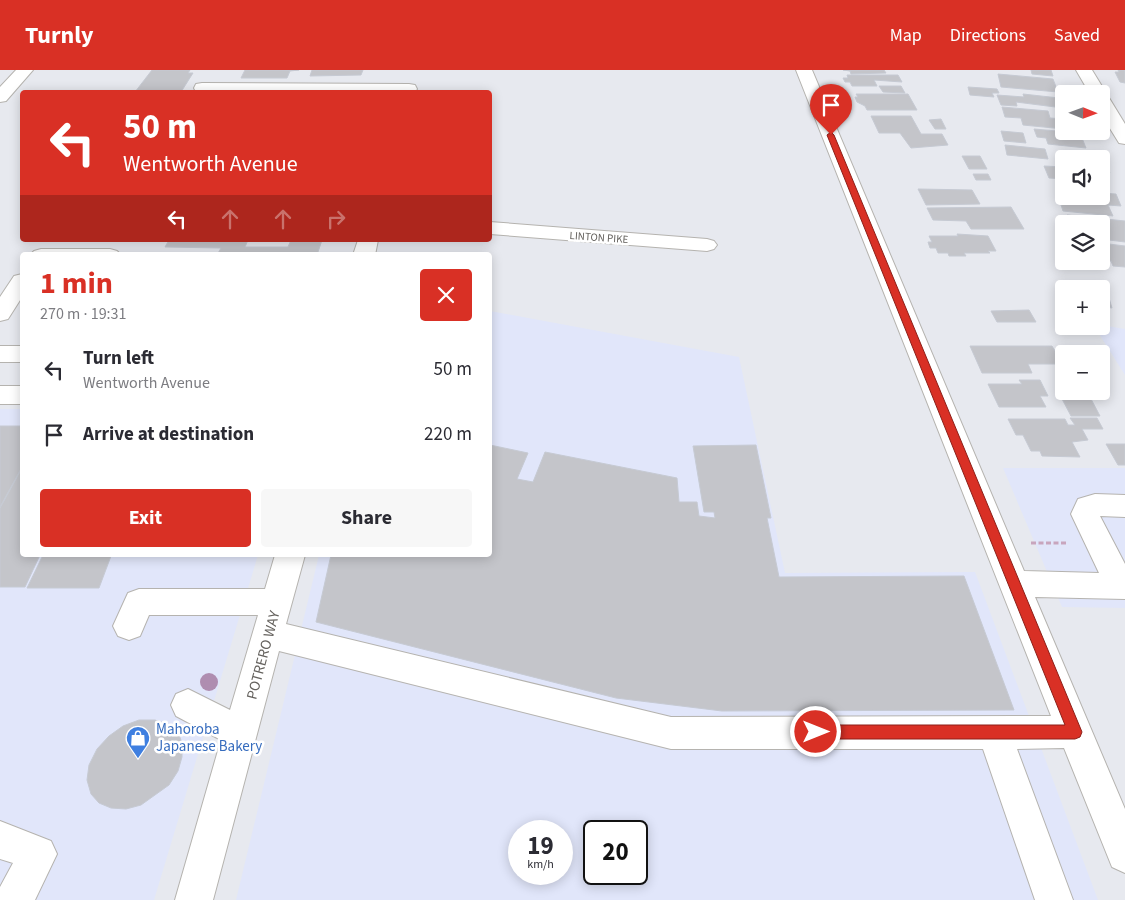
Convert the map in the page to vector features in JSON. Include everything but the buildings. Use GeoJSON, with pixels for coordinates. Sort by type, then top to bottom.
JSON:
{"type":"FeatureCollection","features":[{"type":"Feature","properties":{"kind":"street"},"geometry":{"type":"LineString","coordinates":[[0,97],[25,70]]}},
{"type":"Feature","properties":{"kind":"street"},"geometry":{"type":"LineString","coordinates":[[409,90],[416,70]]}},
{"type":"Feature","properties":{"kind":"street"},"geometry":{"type":"LineString","coordinates":[[804,70],[1125,854]]}},
{"type":"Feature","properties":{"kind":"street"},"geometry":{"type":"LineString","coordinates":[[1084,70],[1093,85]]}},
{"type":"Feature","properties":{"kind":"street"},"geometry":{"type":"LineString","coordinates":[[202,88],[340,90]]}},
{"type":"Feature","properties":{"kind":"street"},"geometry":{"type":"LineString","coordinates":[[1110,114],[1125,139]]}},
{"type":"Feature","properties":{"kind":"street","name":"LINTON PIKE"},"geometry":{"type":"LineString","coordinates":[[492,228],[707,245]]}},
{"type":"Feature","properties":{"kind":"street"},"geometry":{"type":"LineString","coordinates":[[0,314],[20,285]]}},
{"type":"Feature","properties":{"kind":"street"},"geometry":{"type":"LineString","coordinates":[[0,354],[20,354]]}},
{"type":"Feature","properties":{"kind":"street"},"geometry":{"type":"LineString","coordinates":[[0,395],[20,395]]}},
{"type":"Feature","properties":{"kind":"street"},"geometry":{"type":"LineString","coordinates":[[1014,584],[1123,586],[1085,514],[1088,507],[1095,505],[1125,506]]}},
{"type":"Feature","properties":{"kind":"street","name":"POTRERO WAY"},"geometry":{"type":"LineString","coordinates":[[194,900],[289,557]]}},
{"type":"Feature","properties":{"kind":"street"},"geometry":{"type":"LineString","coordinates":[[129,626],[139,602],[278,602]]}},
{"type":"Feature","properties":{"kind":"street"},"geometry":{"type":"LineString","coordinates":[[268,634],[671,733],[1075,732]]}},
{"type":"Feature","properties":{"kind":"street"},"geometry":{"type":"LineString","coordinates":[[188,705],[241,733]]}},
{"type":"Feature","properties":{"kind":"street"},"geometry":{"type":"LineString","coordinates":[[994,732],[1054,900]]}},
{"type":"Feature","properties":{"kind":"street"},"geometry":{"type":"LineString","coordinates":[[0,840],[38,854],[14,900]]}},
{"type":"Feature","properties":{"kind":"shaded area"},"geometry":{"type":"Polygon","coordinates":[[[492,311],[739,357],[785,573],[975,572],[1098,900],[236,900],[319,557],[492,557],[492,311]]]}},
{"type":"Feature","properties":{"kind":"shaded area"},"geometry":{"type":"Polygon","coordinates":[[[1110,326],[1125,329],[1125,375],[1110,351],[1110,345],[1106,345],[1100,335],[1110,335],[1110,326]]]}},
{"type":"Feature","properties":{"kind":"shaded area"},"geometry":{"type":"Polygon","coordinates":[[[0,409],[20,409],[20,557],[257,557],[154,900],[7,900],[0,897],[0,409]]]}},
{"type":"Feature","properties":{"kind":"shaded area"},"geometry":{"type":"Polygon","coordinates":[[[1003,468],[1125,468],[1125,608],[1062,607],[1003,468]]]}},
{"type":"Feature","properties":{"kind":"place","name":"Mahoroba Japanese Bakery"},"geometry":{"type":"Point","coordinates":[138,759]}},
{"type":"Feature","properties":{"kind":"route"},"geometry":{"type":"LineString","coordinates":[[816,732],[1075,732],[831,135]]}}]}
